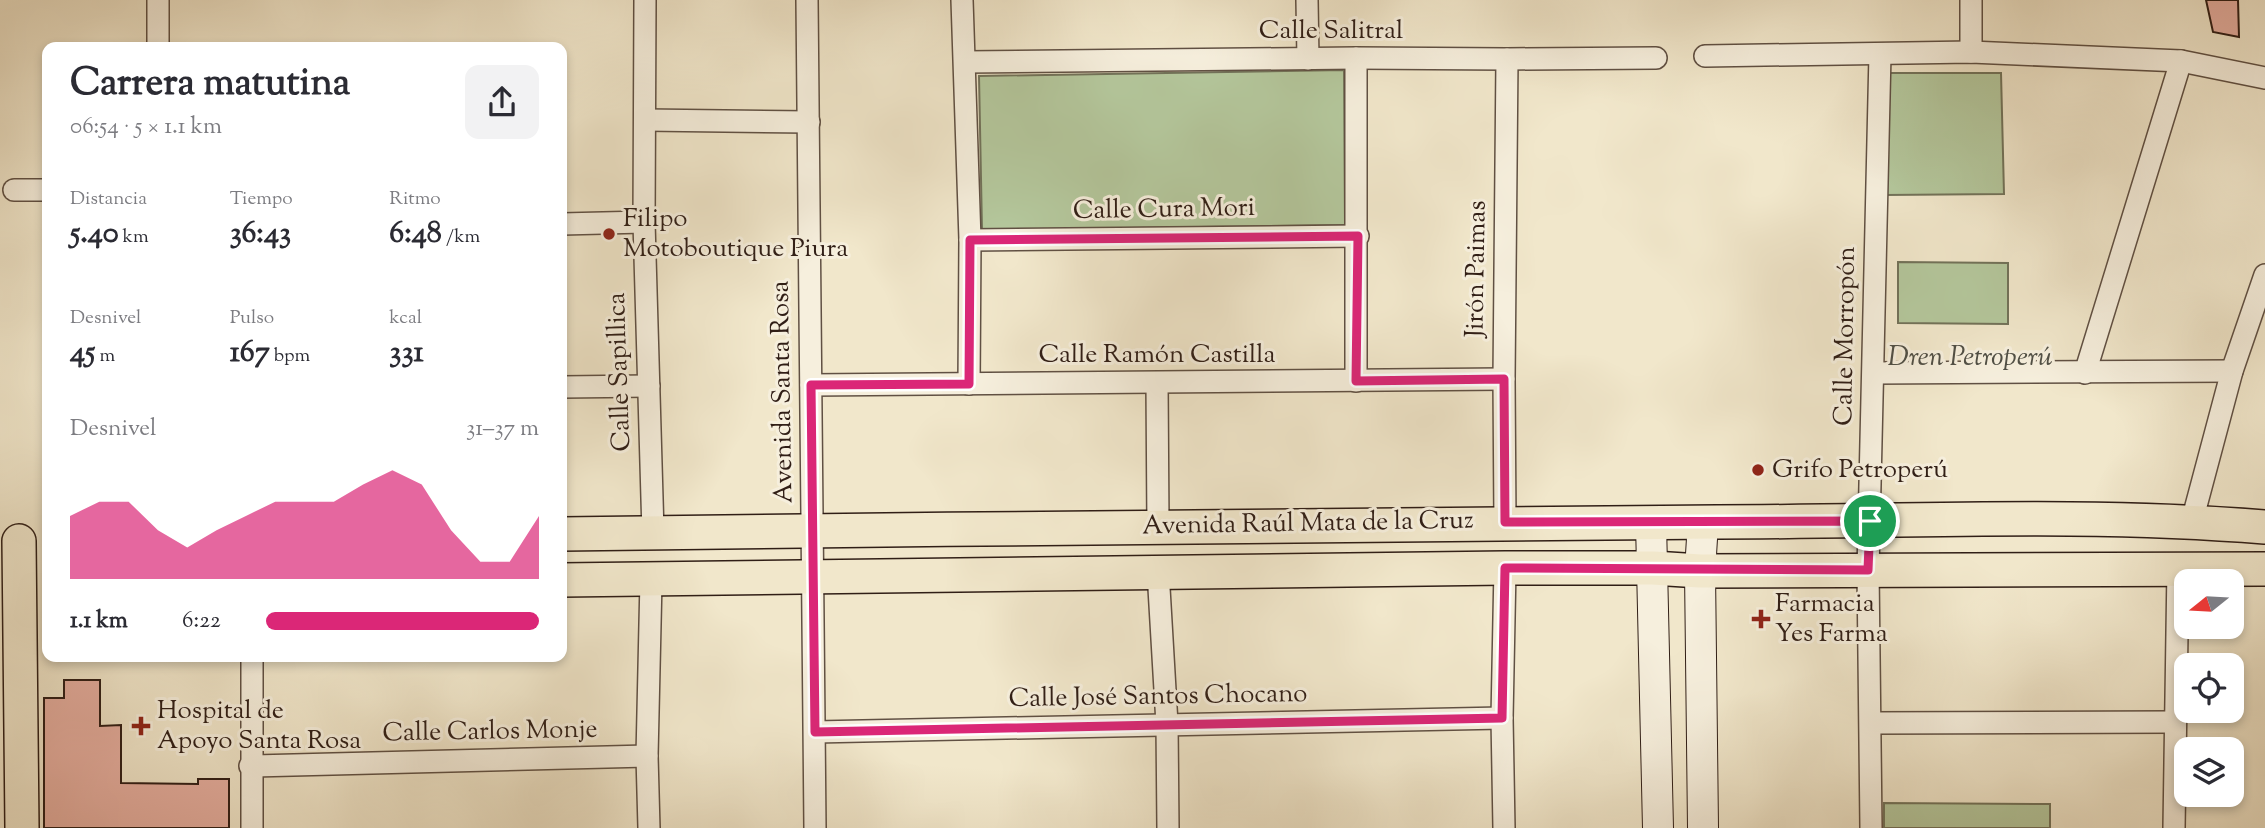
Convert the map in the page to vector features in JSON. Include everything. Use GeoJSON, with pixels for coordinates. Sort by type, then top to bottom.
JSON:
{"type":"FeatureCollection","features":[{"type":"Feature","properties":{"kind":"main road","name":"Avenida Raúl Mata de la Cruz"},"geometry":{"type":"LineString","coordinates":[[567,534],[1914,519],[2192,521],[2265,527]]}},
{"type":"Feature","properties":{"kind":"main road"},"geometry":{"type":"LineString","coordinates":[[22,541],[22,828]]}},
{"type":"Feature","properties":{"kind":"main road","name":"Avenida Raúl Mata de la Cruz"},"geometry":{"type":"LineString","coordinates":[[567,580],[1505,568],[1653,568],[1700,571],[2265,569]]}},
{"type":"Feature","properties":{"kind":"street"},"geometry":{"type":"LineString","coordinates":[[158,0],[158,42]]}},
{"type":"Feature","properties":{"kind":"street","name":"Calle Sapillica"},"geometry":{"type":"LineString","coordinates":[[645,0],[644,222],[653,533]]}},
{"type":"Feature","properties":{"kind":"street","name":"Avenida Santa Rosa"},"geometry":{"type":"LineString","coordinates":[[807,0],[815,828]]}},
{"type":"Feature","properties":{"kind":"street"},"geometry":{"type":"LineString","coordinates":[[962,0],[970,240],[969,384]]}},
{"type":"Feature","properties":{"kind":"street"},"geometry":{"type":"LineString","coordinates":[[1307,0],[1308,59]]}},
{"type":"Feature","properties":{"kind":"street"},"geometry":{"type":"LineString","coordinates":[[1970,0],[1970,52]]}},
{"type":"Feature","properties":{"kind":"street"},"geometry":{"type":"LineString","coordinates":[[1705,56],[1970,52],[2181,61],[2265,78]]}},
{"type":"Feature","properties":{"kind":"street","name":"Calle Morropón"},"geometry":{"type":"LineString","coordinates":[[1871,828],[1872,723],[1868,570],[1880,54]]}},
{"type":"Feature","properties":{"kind":"street"},"geometry":{"type":"LineString","coordinates":[[1356,58],[1356,381]]}},
{"type":"Feature","properties":{"kind":"street","name":"Calle Salitral"},"geometry":{"type":"LineString","coordinates":[[965,62],[1656,58]]}},
{"type":"Feature","properties":{"kind":"street","name":"Jirón Paimas"},"geometry":{"type":"LineString","coordinates":[[1505,522],[1507,60]]}},
{"type":"Feature","properties":{"kind":"street"},"geometry":{"type":"LineString","coordinates":[[2085,373],[2181,61]]}},
{"type":"Feature","properties":{"kind":"street"},"geometry":{"type":"LineString","coordinates":[[645,120],[808,122]]}},
{"type":"Feature","properties":{"kind":"street"},"geometry":{"type":"LineString","coordinates":[[14,190],[42,190]]}},
{"type":"Feature","properties":{"kind":"street"},"geometry":{"type":"LineString","coordinates":[[567,224],[644,222]]}},
{"type":"Feature","properties":{"kind":"street","name":"Calle Cura Mori"},"geometry":{"type":"LineString","coordinates":[[970,240],[1358,236]]}},
{"type":"Feature","properties":{"kind":"street"},"geometry":{"type":"LineString","coordinates":[[2192,521],[2232,371],[2260,304],[2265,275]]}},
{"type":"Feature","properties":{"kind":"street"},"geometry":{"type":"LineString","coordinates":[[1874,373],[2232,371]]}},
{"type":"Feature","properties":{"kind":"street","name":"Calle Ramón Castilla"},"geometry":{"type":"LineString","coordinates":[[811,385],[1504,379]]}},
{"type":"Feature","properties":{"kind":"street"},"geometry":{"type":"LineString","coordinates":[[1157,383],[1158,526]]}},
{"type":"Feature","properties":{"kind":"street"},"geometry":{"type":"LineString","coordinates":[[567,387],[649,386]]}},
{"type":"Feature","properties":{"kind":"street"},"geometry":{"type":"LineString","coordinates":[[1651,523],[1658,828]]}},
{"type":"Feature","properties":{"kind":"street"},"geometry":{"type":"LineString","coordinates":[[1703,523],[1700,571],[1703,828]]}},
{"type":"Feature","properties":{"kind":"street"},"geometry":{"type":"LineString","coordinates":[[1503,828],[1505,568]]}},
{"type":"Feature","properties":{"kind":"street"},"geometry":{"type":"LineString","coordinates":[[2176,653],[2178,568]]}},
{"type":"Feature","properties":{"kind":"street"},"geometry":{"type":"LineString","coordinates":[[1158,571],[1167,724],[1168,828]]}},
{"type":"Feature","properties":{"kind":"street"},"geometry":{"type":"LineString","coordinates":[[649,828],[647,756],[652,580]]}},
{"type":"Feature","properties":{"kind":"street"},"geometry":{"type":"LineString","coordinates":[[252,662],[252,828]]}},
{"type":"Feature","properties":{"kind":"street","name":"Calle José Santos Chocano"},"geometry":{"type":"LineString","coordinates":[[815,732],[1502,718]]}},
{"type":"Feature","properties":{"kind":"street"},"geometry":{"type":"LineString","coordinates":[[1872,723],[2174,722]]}},
{"type":"Feature","properties":{"kind":"street"},"geometry":{"type":"LineString","coordinates":[[2174,723],[2174,828]]}},
{"type":"Feature","properties":{"kind":"street","name":"Calle Carlos Monje"},"geometry":{"type":"LineString","coordinates":[[250,766],[647,756]]}},
{"type":"Feature","properties":{"kind":"green space"},"geometry":{"type":"Polygon","coordinates":[[[1344,70],[1345,225],[982,230],[979,76],[1344,70]]]}},
{"type":"Feature","properties":{"kind":"green space"},"geometry":{"type":"Polygon","coordinates":[[[1888,73],[2001,73],[2004,194],[1885,195],[1888,73]]]}},
{"type":"Feature","properties":{"kind":"green space"},"geometry":{"type":"Polygon","coordinates":[[[1898,262],[2008,263],[2008,324],[1898,323],[1898,262]]]}},
{"type":"Feature","properties":{"kind":"green space"},"geometry":{"type":"Polygon","coordinates":[[[1884,803],[2050,804],[2050,828],[1884,828],[1884,803]]]}},
{"type":"Feature","properties":{"kind":"building"},"geometry":{"type":"Polygon","coordinates":[[[2206,0],[2238,0],[2239,37],[2213,32],[2206,0]]]}},
{"type":"Feature","properties":{"kind":"building"},"geometry":{"type":"Polygon","coordinates":[[[64,680],[100,680],[100,726],[121,725],[121,783],[198,784],[198,779],[229,779],[229,828],[44,828],[44,698],[64,698],[64,680]]]}},
{"type":"Feature","properties":{"kind":"place","name":"Filipo Motoboutique Piura"},"geometry":{"type":"Point","coordinates":[609,234]}},
{"type":"Feature","properties":{"kind":"place","name":"Grifo Petroperú"},"geometry":{"type":"Point","coordinates":[1758,470]}},
{"type":"Feature","properties":{"kind":"place","name":"Farmacia Yes Farma"},"geometry":{"type":"Point","coordinates":[1761,619]}},
{"type":"Feature","properties":{"kind":"place","name":"Hospital de Apoyo Santa Rosa"},"geometry":{"type":"Point","coordinates":[141,726]}},
{"type":"Feature","properties":{"kind":"route"},"geometry":{"type":"LineString","coordinates":[[1358,236],[1356,381],[1504,379],[1505,522],[1870,521],[1868,570],[1505,568],[1502,718],[815,732],[811,385],[969,384],[970,240],[1358,236]]}},
{"type":"Feature","properties":{"kind":"water label","name":"Dren Petroperú"},"geometry":{"type":"Point","coordinates":[1970,358]}}]}
